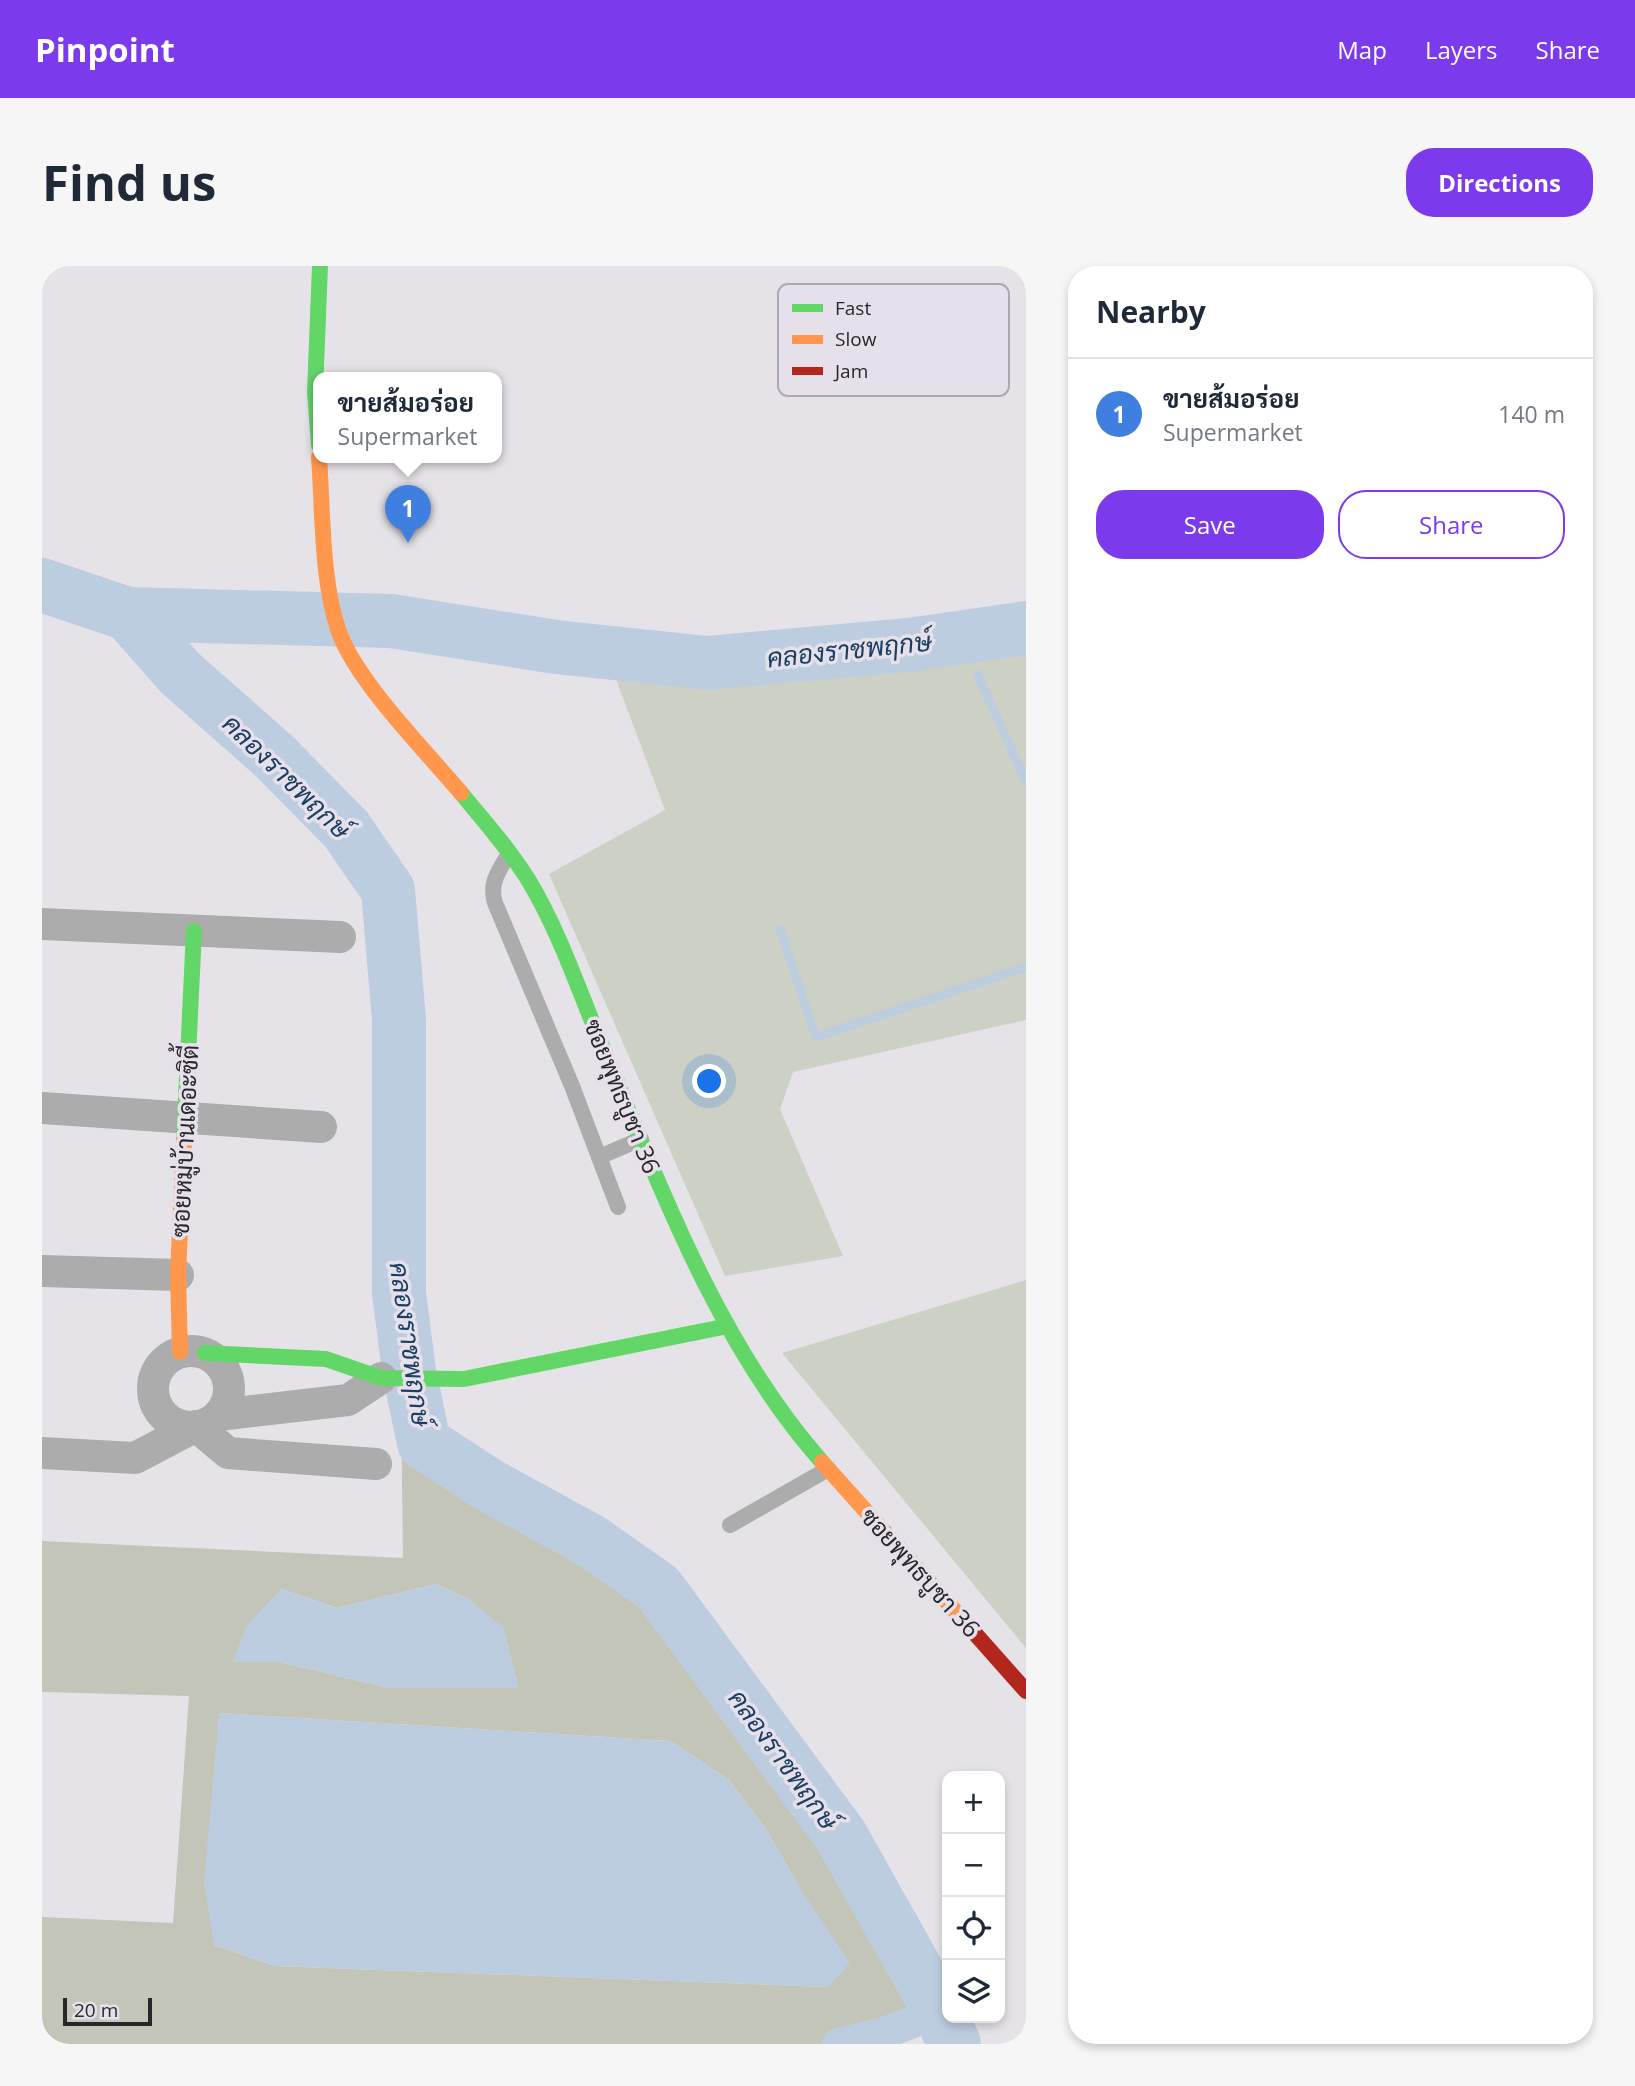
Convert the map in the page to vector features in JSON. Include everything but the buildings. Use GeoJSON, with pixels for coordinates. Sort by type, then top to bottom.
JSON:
{"type":"FeatureCollection","features":[{"type":"Feature","properties":{"kind":"street"},"geometry":{"type":"LineString","coordinates":[[317,372],[320,266]]}},
{"type":"Feature","properties":{"kind":"street","name":"ซอยพุทธบูชา 36"},"geometry":{"type":"LineString","coordinates":[[320,463],[328,582],[339,631],[356,666],[529,881],[559,940],[640,1139],[728,1326],[799,1435],[1026,1691]]}},
{"type":"Feature","properties":{"kind":"street"},"geometry":{"type":"LineString","coordinates":[[42,924],[340,937]]}},
{"type":"Feature","properties":{"kind":"street","name":"ซอยหมู่บ้านเดอะซิตี้"},"geometry":{"type":"LineString","coordinates":[[192,1353],[178,1275],[194,931]]}},
{"type":"Feature","properties":{"kind":"street"},"geometry":{"type":"LineString","coordinates":[[42,1108],[186,1115],[321,1127]]}},
{"type":"Feature","properties":{"kind":"street"},"geometry":{"type":"LineString","coordinates":[[42,1271],[178,1275]]}},
{"type":"Feature","properties":{"kind":"street"},"geometry":{"type":"LineString","coordinates":[[389,1378],[348,1400],[207,1421],[172,1422],[155,1403],[154,1378],[159,1366],[192,1353],[326,1359],[389,1378],[464,1379],[728,1326]]}},
{"type":"Feature","properties":{"kind":"street"},"geometry":{"type":"LineString","coordinates":[[42,1453],[135,1458],[207,1421],[229,1393],[228,1380],[215,1359],[192,1353]]}},
{"type":"Feature","properties":{"kind":"street"},"geometry":{"type":"LineString","coordinates":[[207,1421],[228,1453],[376,1464]]}},
{"type":"Feature","properties":{"kind":"lane"},"geometry":{"type":"LineString","coordinates":[[509,853],[493,880],[491,892],[618,1207]]}},
{"type":"Feature","properties":{"kind":"lane"},"geometry":{"type":"LineString","coordinates":[[599,1157],[640,1139]]}},
{"type":"Feature","properties":{"kind":"lane"},"geometry":{"type":"LineString","coordinates":[[730,1525],[828,1469]]}},
{"type":"Feature","properties":{"kind":"shaded area"},"geometry":{"type":"Polygon","coordinates":[[[1026,650],[1026,1020],[793,1072],[780,1109],[843,1256],[725,1276],[549,874],[665,810],[611,666],[975,655],[1026,650]]]}},
{"type":"Feature","properties":{"kind":"shaded area"},"geometry":{"type":"Polygon","coordinates":[[[1026,1280],[1026,1648],[782,1353],[1026,1280]]]}},
{"type":"Feature","properties":{"kind":"shaded area"},"geometry":{"type":"Polygon","coordinates":[[[401,1407],[443,1429],[566,1542],[632,1592],[671,1635],[741,1724],[923,2005],[829,2044],[42,2044],[42,1917],[173,1923],[189,1696],[42,1692],[42,1541],[403,1558],[401,1407]],[[436,1584],[337,1608],[281,1589],[233,1661],[279,1662],[390,1688],[469,1599],[436,1584]],[[219,1713],[214,1945],[275,1966],[828,1987],[801,1890],[766,1829],[729,1780],[671,1741],[219,1713]]]}},
{"type":"Feature","properties":{"kind":"water"},"geometry":{"type":"Polygon","coordinates":[[[436,1584],[469,1599],[504,1628],[519,1688],[390,1688],[279,1662],[233,1662],[246,1626],[281,1589],[337,1608],[436,1584]]]}},
{"type":"Feature","properties":{"kind":"water"},"geometry":{"type":"Polygon","coordinates":[[[219,1713],[671,1741],[729,1780],[766,1829],[801,1890],[850,1963],[828,1987],[275,1966],[214,1945],[204,1883],[219,1713]]]}},
{"type":"Feature","properties":{"kind":"waterway","name":"คลองราชพฤกษ์"},"geometry":{"type":"LineString","coordinates":[[42,585],[128,614],[391,621],[556,647],[707,663],[909,645],[1026,628]]}},
{"type":"Feature","properties":{"kind":"waterway","name":"คลองราชพฤกษ์"},"geometry":{"type":"LineString","coordinates":[[128,614],[180,673],[274,756],[346,829],[388,890],[399,1020],[399,1293],[409,1371],[424,1443],[487,1484],[591,1541],[658,1588],[841,1836],[940,2012],[954,2044]]}},
{"type":"Feature","properties":{"kind":"waterway"},"geometry":{"type":"LineString","coordinates":[[978,675],[1026,782]]}},
{"type":"Feature","properties":{"kind":"waterway"},"geometry":{"type":"LineString","coordinates":[[780,929],[816,1037],[1026,967]]}},
{"type":"Feature","properties":{"kind":"waterway"},"geometry":{"type":"LineString","coordinates":[[838,2044],[884,2033],[940,2012]]}},
{"type":"Feature","properties":{"kind":"traffic: fast"},"geometry":{"type":"LineString","coordinates":[[316,372],[320,266]]}},
{"type":"Feature","properties":{"kind":"traffic: fast"},"geometry":{"type":"LineString","coordinates":[[461,793],[522,869],[540,900],[568,960],[622,1095],[694,1261],[752,1367],[785,1416],[822,1462]]}},
{"type":"Feature","properties":{"kind":"traffic: fast"},"geometry":{"type":"LineString","coordinates":[[184,1140],[194,931]]}},
{"type":"Feature","properties":{"kind":"traffic: fast"},"geometry":{"type":"LineString","coordinates":[[205,1353],[326,1359],[381,1378],[464,1379],[728,1326]]}},
{"type":"Feature","properties":{"kind":"traffic: slow"},"geometry":{"type":"LineString","coordinates":[[319,463],[326,568],[339,632],[348,652],[376,694],[461,793]]}},
{"type":"Feature","properties":{"kind":"traffic: slow"},"geometry":{"type":"LineString","coordinates":[[180,1352],[178,1275],[184,1140]]}},
{"type":"Feature","properties":{"kind":"traffic: slow"},"geometry":{"type":"LineString","coordinates":[[822,1462],[963,1620]]}},
{"type":"Feature","properties":{"kind":"traffic: jam"},"geometry":{"type":"LineString","coordinates":[[963,1620],[1026,1691]]}},
{"type":"Feature","properties":{"kind":"place","name":"ขายส้มอร่อย"},"geometry":{"type":"Point","coordinates":[408,543]}}]}
